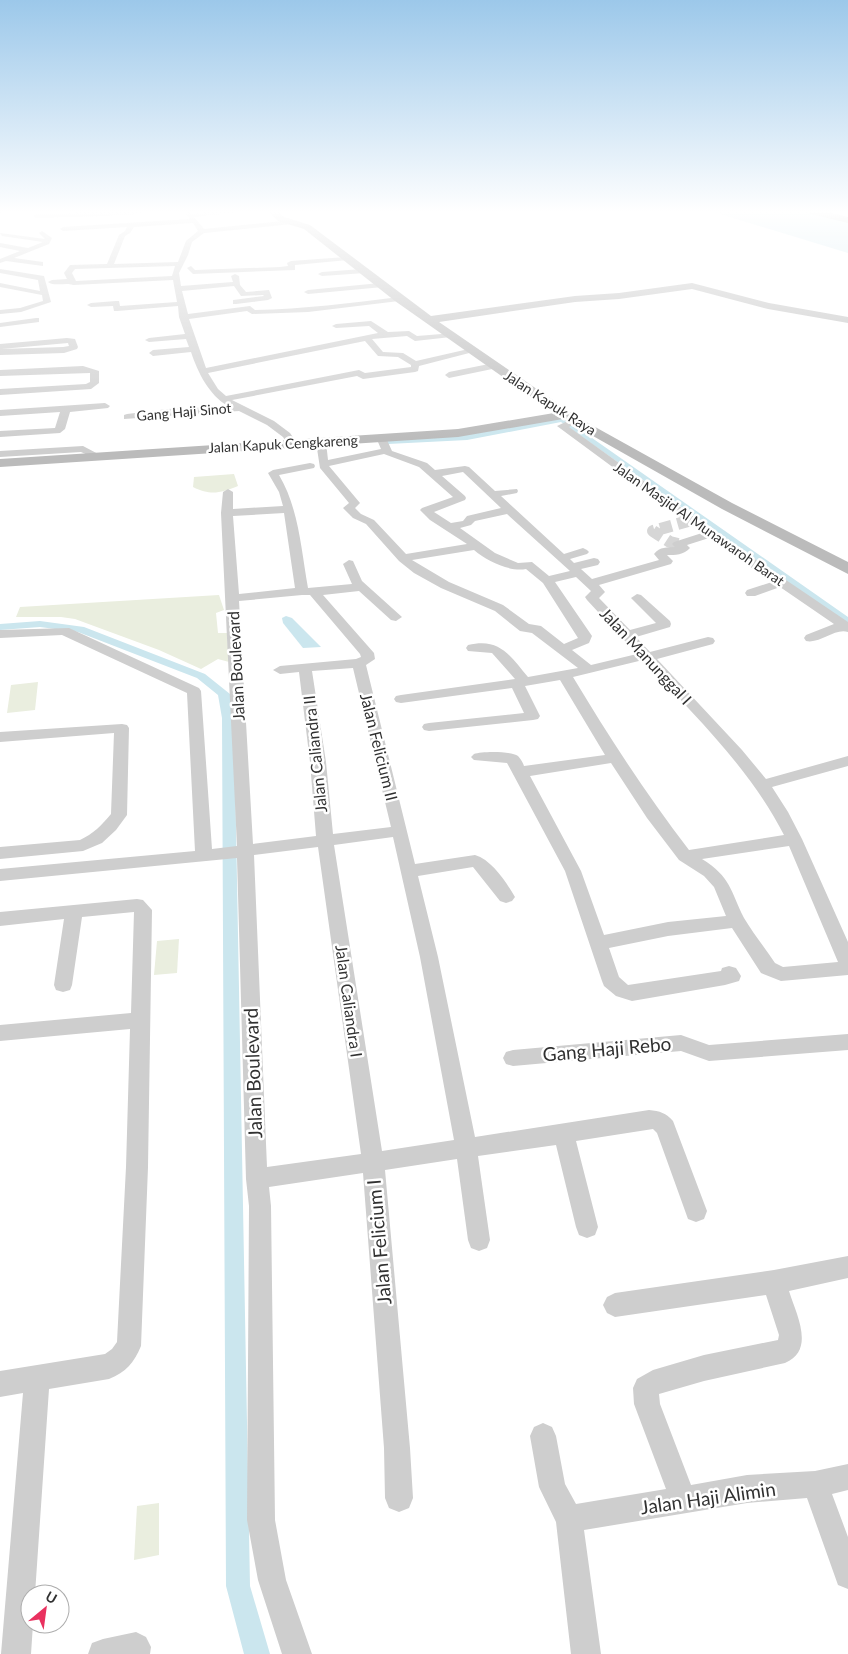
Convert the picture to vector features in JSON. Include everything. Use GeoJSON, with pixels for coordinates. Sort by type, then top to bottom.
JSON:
{"type":"FeatureCollection","features":[{"type":"Feature","properties":{"kind":"main road","name":"Jalan Kapuk Raya"},"geometry":{"type":"LineString","coordinates":[[383,287],[435,321],[451,335],[568,421],[848,569]]}},
{"type":"Feature","properties":{"kind":"main road"},"geometry":{"type":"LineString","coordinates":[[435,321],[579,301],[618,299],[690,289],[764,308],[848,322]]}},
{"type":"Feature","properties":{"kind":"main road","name":"Jalan Kapuk Cengkareng"},"geometry":{"type":"LineString","coordinates":[[1,464],[292,444],[384,443],[568,421]]}},
{"type":"Feature","properties":{"kind":"street"},"geometry":{"type":"LineString","coordinates":[[11,287],[46,294]]}},
{"type":"Feature","properties":{"kind":"street"},"geometry":{"type":"LineString","coordinates":[[0,312],[33,307],[47,302],[43,287]]}},
{"type":"Feature","properties":{"kind":"street"},"geometry":{"type":"LineString","coordinates":[[176,287],[189,336],[203,370],[214,389],[223,399],[284,433],[292,444]]}},
{"type":"Feature","properties":{"kind":"street"},"geometry":{"type":"LineString","coordinates":[[183,287],[211,292]]}},
{"type":"Feature","properties":{"kind":"street"},"geometry":{"type":"LineString","coordinates":[[231,311],[224,303],[268,298],[266,292],[244,294],[240,287]]}},
{"type":"Feature","properties":{"kind":"street"},"geometry":{"type":"LineString","coordinates":[[308,292],[358,287]]}},
{"type":"Feature","properties":{"kind":"street"},"geometry":{"type":"LineString","coordinates":[[91,305],[117,303],[117,309],[231,311],[250,308],[252,312],[264,312],[326,309],[399,299]]}},
{"type":"Feature","properties":{"kind":"street"},"geometry":{"type":"LineString","coordinates":[[8,302],[33,307]]}},
{"type":"Feature","properties":{"kind":"street"},"geometry":{"type":"LineString","coordinates":[[136,312],[182,310]]}},
{"type":"Feature","properties":{"kind":"street"},"geometry":{"type":"LineString","coordinates":[[0,347],[30,332],[36,320]]}},
{"type":"Feature","properties":{"kind":"street"},"geometry":{"type":"LineString","coordinates":[[336,326],[370,323],[385,334],[383,335]]}},
{"type":"Feature","properties":{"kind":"street"},"geometry":{"type":"LineString","coordinates":[[0,325],[70,340],[74,347],[64,350],[0,352]]}},
{"type":"Feature","properties":{"kind":"street"},"geometry":{"type":"LineString","coordinates":[[203,370],[383,335],[409,333],[415,339],[451,335]]}},
{"type":"Feature","properties":{"kind":"street"},"geometry":{"type":"LineString","coordinates":[[149,340],[189,336]]}},
{"type":"Feature","properties":{"kind":"street"},"geometry":{"type":"LineString","coordinates":[[367,338],[381,354],[400,355],[415,364],[473,351]]}},
{"type":"Feature","properties":{"kind":"street"},"geometry":{"type":"LineString","coordinates":[[153,353],[194,349]]}},
{"type":"Feature","properties":{"kind":"street"},"geometry":{"type":"LineString","coordinates":[[223,399],[357,369],[363,376],[415,369],[415,364]]}},
{"type":"Feature","properties":{"kind":"street"},"geometry":{"type":"LineString","coordinates":[[448,375],[494,366]]}},
{"type":"Feature","properties":{"kind":"street"},"geometry":{"type":"LineString","coordinates":[[0,374],[82,369],[95,371],[94,383],[84,388],[0,392]]}},
{"type":"Feature","properties":{"kind":"street"},"geometry":{"type":"LineString","coordinates":[[0,413],[105,406]]}},
{"type":"Feature","properties":{"kind":"street","name":"Gang Haji Sinot"},"geometry":{"type":"LineString","coordinates":[[127,417],[168,412],[241,408]]}},
{"type":"Feature","properties":{"kind":"street"},"geometry":{"type":"LineString","coordinates":[[0,434],[58,431],[66,409]]}},
{"type":"Feature","properties":{"kind":"street","name":"Jalan Masjid Al Munawaroh Barat"},"geometry":{"type":"LineString","coordinates":[[568,421],[563,427],[711,534],[846,627]]}},
{"type":"Feature","properties":{"kind":"street"},"geometry":{"type":"LineString","coordinates":[[323,464],[384,443],[388,454],[423,465],[461,498],[426,511],[488,555],[506,561],[516,567],[528,564],[547,580],[586,636],[584,640],[563,649]]}},
{"type":"Feature","properties":{"kind":"street"},"geometry":{"type":"LineString","coordinates":[[321,444],[325,470],[345,489],[355,503],[349,508],[357,516],[370,522],[403,558],[418,570],[445,585],[499,608],[525,628],[536,629],[589,670]]}},
{"type":"Feature","properties":{"kind":"street"},"geometry":{"type":"LineString","coordinates":[[280,670],[359,663],[368,659],[367,653],[308,591],[284,492],[273,473],[310,466]]}},
{"type":"Feature","properties":{"kind":"street"},"geometry":{"type":"LineString","coordinates":[[432,474],[464,469],[590,584],[667,561],[660,554],[667,550],[674,552],[684,548],[678,544],[711,534]]}},
{"type":"Feature","properties":{"kind":"street"},"geometry":{"type":"LineString","coordinates":[[492,495],[513,491]]}},
{"type":"Feature","properties":{"kind":"street","name":"Jalan Boulevard"},"geometry":{"type":"LineString","coordinates":[[228,492],[227,512],[233,598],[242,851],[257,1179],[260,1206],[262,1520],[272,1580],[297,1654]]}},
{"type":"Feature","properties":{"kind":"street"},"geometry":{"type":"LineString","coordinates":[[227,512],[289,509]]}},
{"type":"Feature","properties":{"kind":"street"},"geometry":{"type":"LineString","coordinates":[[450,527],[467,523],[471,518],[511,512],[529,512]]}},
{"type":"Feature","properties":{"kind":"street"},"geometry":{"type":"LineString","coordinates":[[509,530],[526,525]]}},
{"type":"Feature","properties":{"kind":"street"},"geometry":{"type":"LineString","coordinates":[[549,547],[564,543]]}},
{"type":"Feature","properties":{"kind":"street"},"geometry":{"type":"LineString","coordinates":[[403,558],[442,550],[477,546]]}},
{"type":"Feature","properties":{"kind":"street"},"geometry":{"type":"LineString","coordinates":[[562,558],[583,552]]}},
{"type":"Feature","properties":{"kind":"street"},"geometry":{"type":"LineString","coordinates":[[547,580],[594,562]]}},
{"type":"Feature","properties":{"kind":"street"},"geometry":{"type":"LineString","coordinates":[[349,564],[357,583],[396,616]]}},
{"type":"Feature","properties":{"kind":"street"},"geometry":{"type":"LineString","coordinates":[[751,593],[783,582]]}},
{"type":"Feature","properties":{"kind":"street","name":"Jalan Manunggal I"},"geometry":{"type":"LineString","coordinates":[[590,584],[599,592],[591,597],[646,653],[738,753],[762,785],[780,812],[794,839],[848,963]]}},
{"type":"Feature","properties":{"kind":"street"},"geometry":{"type":"LineString","coordinates":[[233,598],[362,587]]}},
{"type":"Feature","properties":{"kind":"street"},"geometry":{"type":"LineString","coordinates":[[628,635],[665,624],[637,598]]}},
{"type":"Feature","properties":{"kind":"street"},"geometry":{"type":"LineString","coordinates":[[811,638],[846,627]]}},
{"type":"Feature","properties":{"kind":"street"},"geometry":{"type":"LineString","coordinates":[[0,634],[64,631],[194,691],[206,855]]}},
{"type":"Feature","properties":{"kind":"street"},"geometry":{"type":"LineString","coordinates":[[402,699],[565,676],[646,653],[708,641]]}},
{"type":"Feature","properties":{"kind":"street"},"geometry":{"type":"LineString","coordinates":[[429,727],[533,716],[521,683],[497,650],[487,647],[473,648]]}},
{"type":"Feature","properties":{"kind":"street"},"geometry":{"type":"LineString","coordinates":[[612,653],[646,653]]}},
{"type":"Feature","properties":{"kind":"street","name":"Jalan Felicium II"},"geometry":{"type":"LineString","coordinates":[[359,663],[400,832]]}},
{"type":"Feature","properties":{"kind":"street","name":"Jalan Caliandra II"},"geometry":{"type":"LineString","coordinates":[[305,668],[318,762],[325,840]]}},
{"type":"Feature","properties":{"kind":"street"},"geometry":{"type":"LineString","coordinates":[[565,676],[615,758],[653,814],[685,856],[710,872],[721,884],[737,921],[768,968],[774,972],[793,973],[848,968]]}},
{"type":"Feature","properties":{"kind":"street"},"geometry":{"type":"LineString","coordinates":[[0,737],[122,728],[119,814],[110,826],[96,839],[83,845],[0,852]]}},
{"type":"Feature","properties":{"kind":"street"},"geometry":{"type":"LineString","coordinates":[[479,757],[509,758],[513,760],[573,871],[611,981],[617,988],[627,993],[732,976],[729,973]]}},
{"type":"Feature","properties":{"kind":"street"},"geometry":{"type":"LineString","coordinates":[[520,772],[615,758]]}},
{"type":"Feature","properties":{"kind":"street"},"geometry":{"type":"LineString","coordinates":[[762,785],[848,761]]}},
{"type":"Feature","properties":{"kind":"street"},"geometry":{"type":"LineString","coordinates":[[0,875],[206,855],[400,832],[429,957],[466,1148],[479,1240]]}},
{"type":"Feature","properties":{"kind":"street"},"geometry":{"type":"LineString","coordinates":[[685,856],[794,839]]}},
{"type":"Feature","properties":{"kind":"street","name":"Jalan Caliandra I"},"geometry":{"type":"LineString","coordinates":[[325,840],[373,1162]]}},
{"type":"Feature","properties":{"kind":"street"},"geometry":{"type":"LineString","coordinates":[[408,871],[475,861],[482,865],[506,897]]}},
{"type":"Feature","properties":{"kind":"street"},"geometry":{"type":"LineString","coordinates":[[0,919],[137,905],[142,907],[137,1167],[129,1346],[122,1358],[109,1366],[0,1384]]}},
{"type":"Feature","properties":{"kind":"street"},"geometry":{"type":"LineString","coordinates":[[63,985],[74,912]]}},
{"type":"Feature","properties":{"kind":"street"},"geometry":{"type":"LineString","coordinates":[[597,943],[668,929],[737,921]]}},
{"type":"Feature","properties":{"kind":"street"},"geometry":{"type":"LineString","coordinates":[[0,1033],[139,1020]]}},
{"type":"Feature","properties":{"kind":"street","name":"Gang Haji Rebo"},"geometry":{"type":"LineString","coordinates":[[514,1058],[681,1043],[709,1053],[848,1042]]}},
{"type":"Feature","properties":{"kind":"street","name":"Jalan Felicium I"},"geometry":{"type":"LineString","coordinates":[[399,1498],[373,1162],[564,1134],[649,1119],[659,1120],[669,1135],[696,1212]]}},
{"type":"Feature","properties":{"kind":"street"},"geometry":{"type":"LineString","coordinates":[[564,1134],[587,1227]]}},
{"type":"Feature","properties":{"kind":"street"},"geometry":{"type":"LineString","coordinates":[[257,1179],[373,1162]]}},
{"type":"Feature","properties":{"kind":"street"},"geometry":{"type":"LineString","coordinates":[[615,1305],[774,1282],[848,1267]]}},
{"type":"Feature","properties":{"kind":"street"},"geometry":{"type":"LineString","coordinates":[[684,1501],[647,1404],[646,1388],[652,1383],[704,1368],[785,1351],[790,1344],[791,1335],[774,1282]]}},
{"type":"Feature","properties":{"kind":"street"},"geometry":{"type":"LineString","coordinates":[[16,1654],[37,1378]]}},
{"type":"Feature","properties":{"kind":"street"},"geometry":{"type":"LineString","coordinates":[[543,1436],[552,1487],[568,1519],[586,1654]]}},
{"type":"Feature","properties":{"kind":"street","name":"Jalan Haji Alimin"},"geometry":{"type":"LineString","coordinates":[[568,1519],[747,1489],[815,1484],[848,1477]]}},
{"type":"Feature","properties":{"kind":"street"},"geometry":{"type":"LineString","coordinates":[[815,1484],[848,1575]]}},
{"type":"Feature","properties":{"kind":"street"},"geometry":{"type":"LineString","coordinates":[[102,1654],[136,1647],[136,1654]]}},
{"type":"Feature","properties":{"kind":"shaded area"},"geometry":{"type":"Polygon","coordinates":[[[234,474],[238,486],[226,490],[205,492],[193,487],[194,477],[234,474]]]}},
{"type":"Feature","properties":{"kind":"shaded area"},"geometry":{"type":"Polygon","coordinates":[[[219,595],[224,610],[216,613],[218,633],[227,633],[229,662],[218,659],[201,669],[159,650],[75,619],[61,617],[16,617],[20,607],[219,595]]]}},
{"type":"Feature","properties":{"kind":"shaded area"},"geometry":{"type":"Polygon","coordinates":[[[38,682],[35,710],[7,713],[11,685],[38,682]]]}},
{"type":"Feature","properties":{"kind":"shaded area"},"geometry":{"type":"Polygon","coordinates":[[[179,939],[177,973],[154,975],[157,941],[179,939]]]}},
{"type":"Feature","properties":{"kind":"shaded area"},"geometry":{"type":"Polygon","coordinates":[[[159,1503],[159,1555],[134,1560],[137,1506],[159,1503]]]}},
{"type":"Feature","properties":{"kind":"water"},"geometry":{"type":"Polygon","coordinates":[[[286,616],[292,618],[321,647],[303,648],[283,623],[282,618],[286,616]]]}},
{"type":"Feature","properties":{"kind":"waterway"},"geometry":{"type":"LineString","coordinates":[[388,441],[467,437],[562,419],[848,622]]}},
{"type":"Feature","properties":{"kind":"waterway"},"geometry":{"type":"LineString","coordinates":[[0,627],[40,624],[80,629],[201,676],[224,694],[228,718],[238,1586],[257,1654]]}},
{"type":"Feature","properties":{"kind":"tunnel"},"geometry":{"type":"LineString","coordinates":[[678,544],[670,542],[653,531],[692,520]]}}]}
